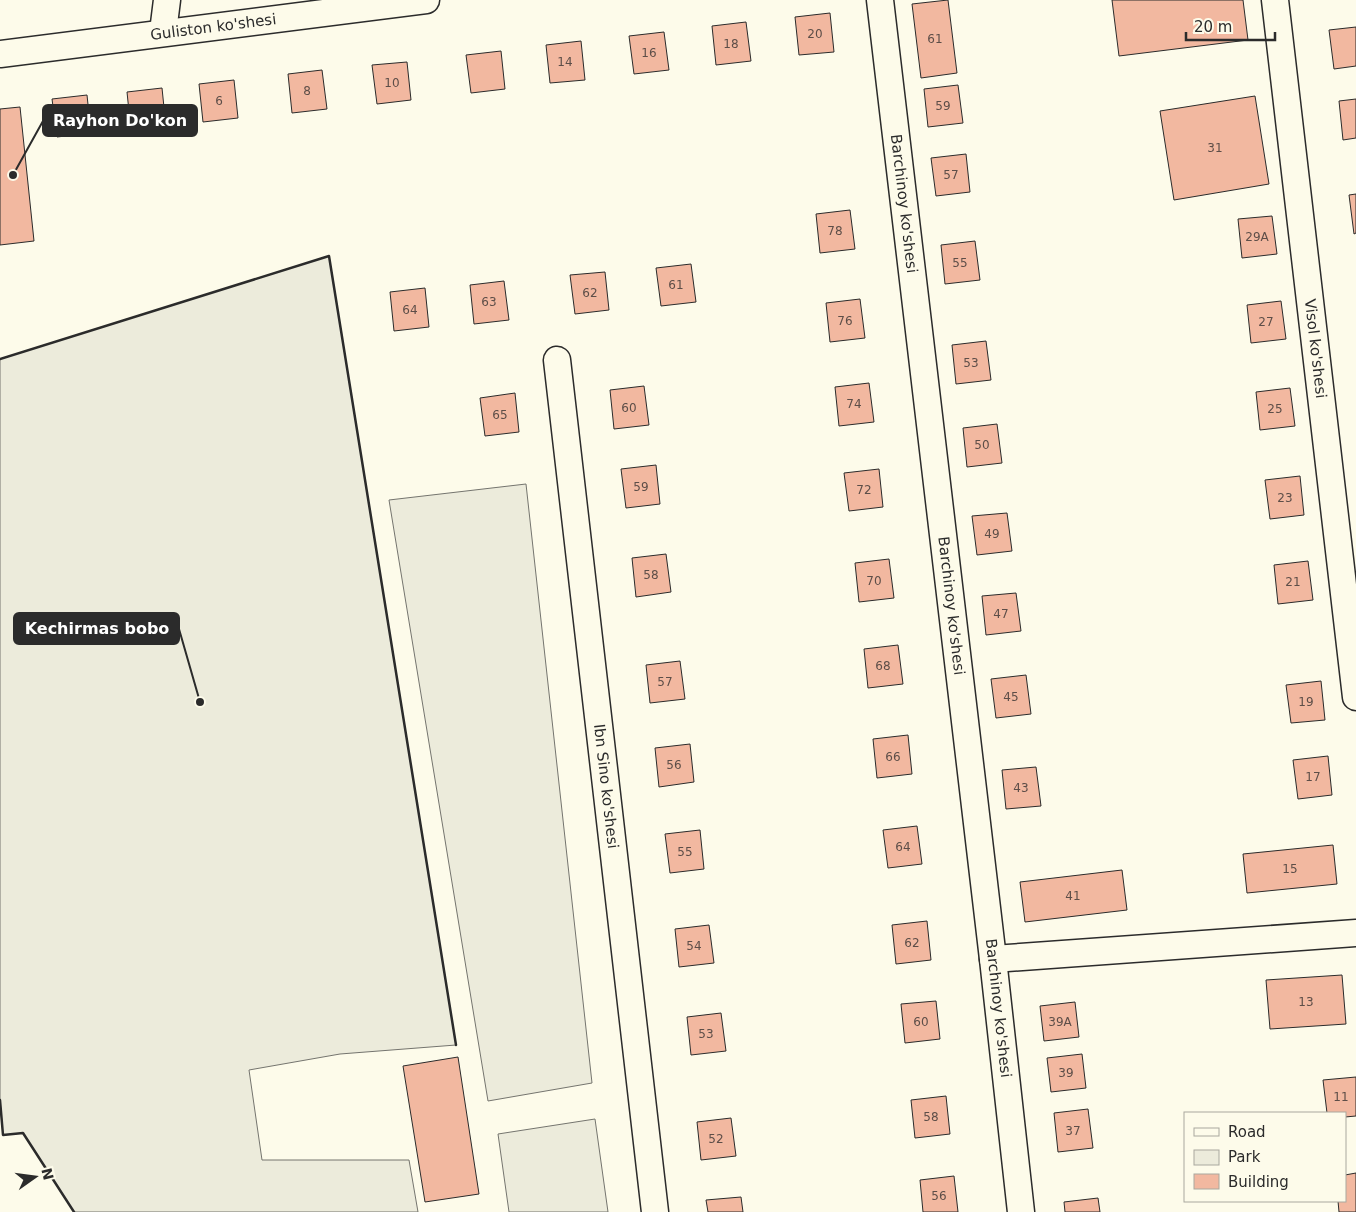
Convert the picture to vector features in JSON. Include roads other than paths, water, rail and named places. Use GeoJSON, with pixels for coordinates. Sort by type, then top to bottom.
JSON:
{"type":"FeatureCollection","features":[{"type":"Feature","properties":{"kind":"street"},"geometry":{"type":"LineString","coordinates":[[163,32],[167,0]]}},
{"type":"Feature","properties":{"kind":"street","name":"Guliston ko'shesi"},"geometry":{"type":"LineString","coordinates":[[0,54],[426,0]]}},
{"type":"Feature","properties":{"kind":"street","name":"Barchinoy ko'shesi"},"geometry":{"type":"LineString","coordinates":[[880,0],[1021,1212]]}},
{"type":"Feature","properties":{"kind":"street","name":"Visol ko'shesi"},"geometry":{"type":"LineString","coordinates":[[1275,0],[1356,697]]}},
{"type":"Feature","properties":{"kind":"street","name":"Ibn Sino ko'shesi"},"geometry":{"type":"LineString","coordinates":[[557,360],[655,1212]]}},
{"type":"Feature","properties":{"kind":"street"},"geometry":{"type":"LineString","coordinates":[[993,959],[1356,933]]}},
{"type":"Feature","properties":{"kind":"place","name":"Rayhon Do'kon"},"geometry":{"type":"Point","coordinates":[13,175]}},
{"type":"Feature","properties":{"kind":"place","name":"Kechirmas bobo"},"geometry":{"type":"Point","coordinates":[200,702]}}]}
